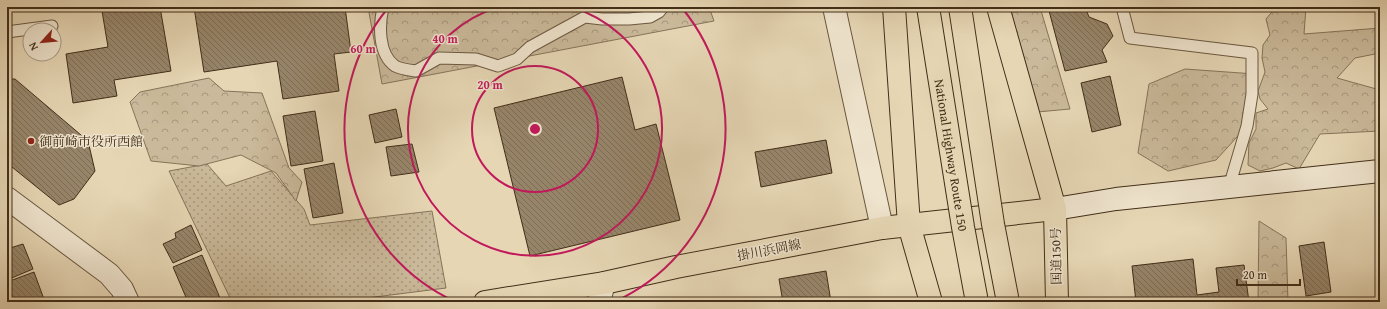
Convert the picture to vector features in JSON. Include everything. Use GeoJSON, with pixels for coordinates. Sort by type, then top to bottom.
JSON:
{"type":"FeatureCollection","features":[{"type":"Feature","properties":{"kind":"main road"},"geometry":{"type":"LineString","coordinates":[[894,7],[909,224],[931,302]]}},
{"type":"Feature","properties":{"kind":"main road","name":"National Highway Route 150"},"geometry":{"type":"LineString","coordinates":[[928,7],[963,227],[977,302]]}},
{"type":"Feature","properties":{"kind":"main road"},"geometry":{"type":"LineString","coordinates":[[960,7],[993,224],[1008,302]]}},
{"type":"Feature","properties":{"kind":"main road","name":"国道150号"},"geometry":{"type":"LineString","coordinates":[[998,7],[1055,209],[1057,302]]}},
{"type":"Feature","properties":{"kind":"main road","name":"掛川浜岡線"},"geometry":{"type":"LineString","coordinates":[[485,302],[602,292],[676,267],[882,228],[1055,209]]}},
{"type":"Feature","properties":{"kind":"street"},"geometry":{"type":"LineString","coordinates":[[834,7],[882,228]]}},
{"type":"Feature","properties":{"kind":"street"},"geometry":{"type":"LineString","coordinates":[[1055,209],[1116,199],[1380,171]]}},
{"type":"Feature","properties":{"kind":"street"},"geometry":{"type":"LineString","coordinates":[[7,198],[108,274],[122,289],[128,302]]}},
{"type":"Feature","properties":{"kind":"lane"},"geometry":{"type":"LineString","coordinates":[[383,7],[381,17],[382,48],[386,58],[396,67],[416,71],[439,58],[476,59],[498,66],[517,59],[530,47],[585,17],[616,19],[650,17],[659,12],[663,7]]}},
{"type":"Feature","properties":{"kind":"lane"},"geometry":{"type":"LineString","coordinates":[[1122,7],[1130,38],[1252,53],[1252,94],[1247,126],[1229,187]]}},
{"type":"Feature","properties":{"kind":"lane"},"geometry":{"type":"LineString","coordinates":[[7,32],[22,30]]}},
{"type":"Feature","properties":{"kind":"green space"},"geometry":{"type":"Polygon","coordinates":[[[368,7],[709,7],[714,21],[382,84],[368,7]]]}},
{"type":"Feature","properties":{"kind":"green space"},"geometry":{"type":"Polygon","coordinates":[[[1010,7],[1040,7],[1070,109],[1037,112],[1010,7]]]}},
{"type":"Feature","properties":{"kind":"green space"},"geometry":{"type":"Polygon","coordinates":[[[1276,7],[1306,7],[1304,34],[1380,28],[1380,53],[1355,58],[1337,78],[1380,90],[1380,131],[1320,134],[1299,169],[1286,163],[1260,171],[1248,165],[1249,143],[1256,129],[1256,113],[1268,109],[1260,99],[1258,91],[1265,72],[1262,58],[1263,45],[1270,35],[1266,19],[1276,7]]]}},
{"type":"Feature","properties":{"kind":"green space"},"geometry":{"type":"Polygon","coordinates":[[[1185,69],[1255,74],[1247,126],[1216,160],[1168,171],[1138,153],[1149,84],[1185,69]]]}},
{"type":"Feature","properties":{"kind":"green space"},"geometry":{"type":"Polygon","coordinates":[[[209,78],[224,91],[262,93],[289,168],[302,182],[296,201],[276,173],[241,155],[199,166],[151,161],[130,102],[140,92],[209,78]]]}},
{"type":"Feature","properties":{"kind":"green space"},"geometry":{"type":"Polygon","coordinates":[[[207,164],[226,186],[271,171],[304,209],[310,225],[432,211],[446,288],[335,302],[232,302],[169,171],[207,164]]]}},
{"type":"Feature","properties":{"kind":"green space"},"geometry":{"type":"Polygon","coordinates":[[[1259,221],[1286,238],[1288,302],[1258,302],[1259,221]]]}},
{"type":"Feature","properties":{"kind":"building"},"geometry":{"type":"Polygon","coordinates":[[[131,7],[160,7],[171,71],[114,80],[117,96],[73,103],[66,54],[108,47],[102,11],[131,7]]]}},
{"type":"Feature","properties":{"kind":"building"},"geometry":{"type":"Polygon","coordinates":[[[194,7],[345,7],[351,52],[334,54],[339,91],[283,99],[277,61],[204,72],[194,7]]]}},
{"type":"Feature","properties":{"kind":"building"},"geometry":{"type":"Polygon","coordinates":[[[1048,7],[1085,7],[1089,17],[1107,24],[1113,36],[1102,50],[1107,62],[1065,71],[1048,7]]]}},
{"type":"Feature","properties":{"kind":"building"},"geometry":{"type":"Polygon","coordinates":[[[1110,76],[1121,125],[1092,132],[1081,83],[1110,76]]]}},
{"type":"Feature","properties":{"kind":"building"},"geometry":{"type":"Polygon","coordinates":[[[622,77],[635,130],[656,124],[680,220],[530,256],[494,108],[622,77]]]}},
{"type":"Feature","properties":{"kind":"building"},"geometry":{"type":"Polygon","coordinates":[[[7,79],[15,79],[88,141],[95,171],[74,199],[59,205],[7,163],[7,79]]]}},
{"type":"Feature","properties":{"kind":"building"},"geometry":{"type":"Polygon","coordinates":[[[396,109],[402,137],[375,143],[369,115],[396,109]]]}},
{"type":"Feature","properties":{"kind":"building"},"geometry":{"type":"Polygon","coordinates":[[[315,111],[323,161],[291,166],[283,116],[315,111]]]}},
{"type":"Feature","properties":{"kind":"building"},"geometry":{"type":"Polygon","coordinates":[[[826,140],[832,173],[761,187],[755,152],[826,140]]]}},
{"type":"Feature","properties":{"kind":"building"},"geometry":{"type":"Polygon","coordinates":[[[412,144],[419,172],[391,176],[386,147],[412,144]]]}},
{"type":"Feature","properties":{"kind":"building"},"geometry":{"type":"Polygon","coordinates":[[[334,163],[343,213],[313,218],[304,169],[334,163]]]}},
{"type":"Feature","properties":{"kind":"building"},"geometry":{"type":"Polygon","coordinates":[[[191,225],[202,250],[173,263],[163,244],[176,238],[175,233],[191,225]]]}},
{"type":"Feature","properties":{"kind":"building"},"geometry":{"type":"Polygon","coordinates":[[[1324,242],[1331,292],[1306,296],[1299,246],[1324,242]]]}},
{"type":"Feature","properties":{"kind":"building"},"geometry":{"type":"Polygon","coordinates":[[[23,244],[33,269],[7,280],[7,249],[23,244]]]}},
{"type":"Feature","properties":{"kind":"building"},"geometry":{"type":"Polygon","coordinates":[[[202,255],[220,298],[212,302],[188,302],[173,267],[202,255]]]}},
{"type":"Feature","properties":{"kind":"building"},"geometry":{"type":"Polygon","coordinates":[[[1193,259],[1197,295],[1219,292],[1216,268],[1244,265],[1249,302],[1136,302],[1132,266],[1193,259]]]}},
{"type":"Feature","properties":{"kind":"building"},"geometry":{"type":"Polygon","coordinates":[[[826,271],[831,302],[783,302],[779,279],[826,271]]]}},
{"type":"Feature","properties":{"kind":"building"},"geometry":{"type":"Polygon","coordinates":[[[34,272],[45,302],[8,302],[7,282],[34,272]]]}},
{"type":"Feature","properties":{"kind":"building"},"geometry":{"type":"Polygon","coordinates":[[[729,299],[730,302],[717,302],[729,299]]]}},
{"type":"Feature","properties":{"kind":"place","name":"御前崎市役所西館"},"geometry":{"type":"Point","coordinates":[31,141]}}]}
